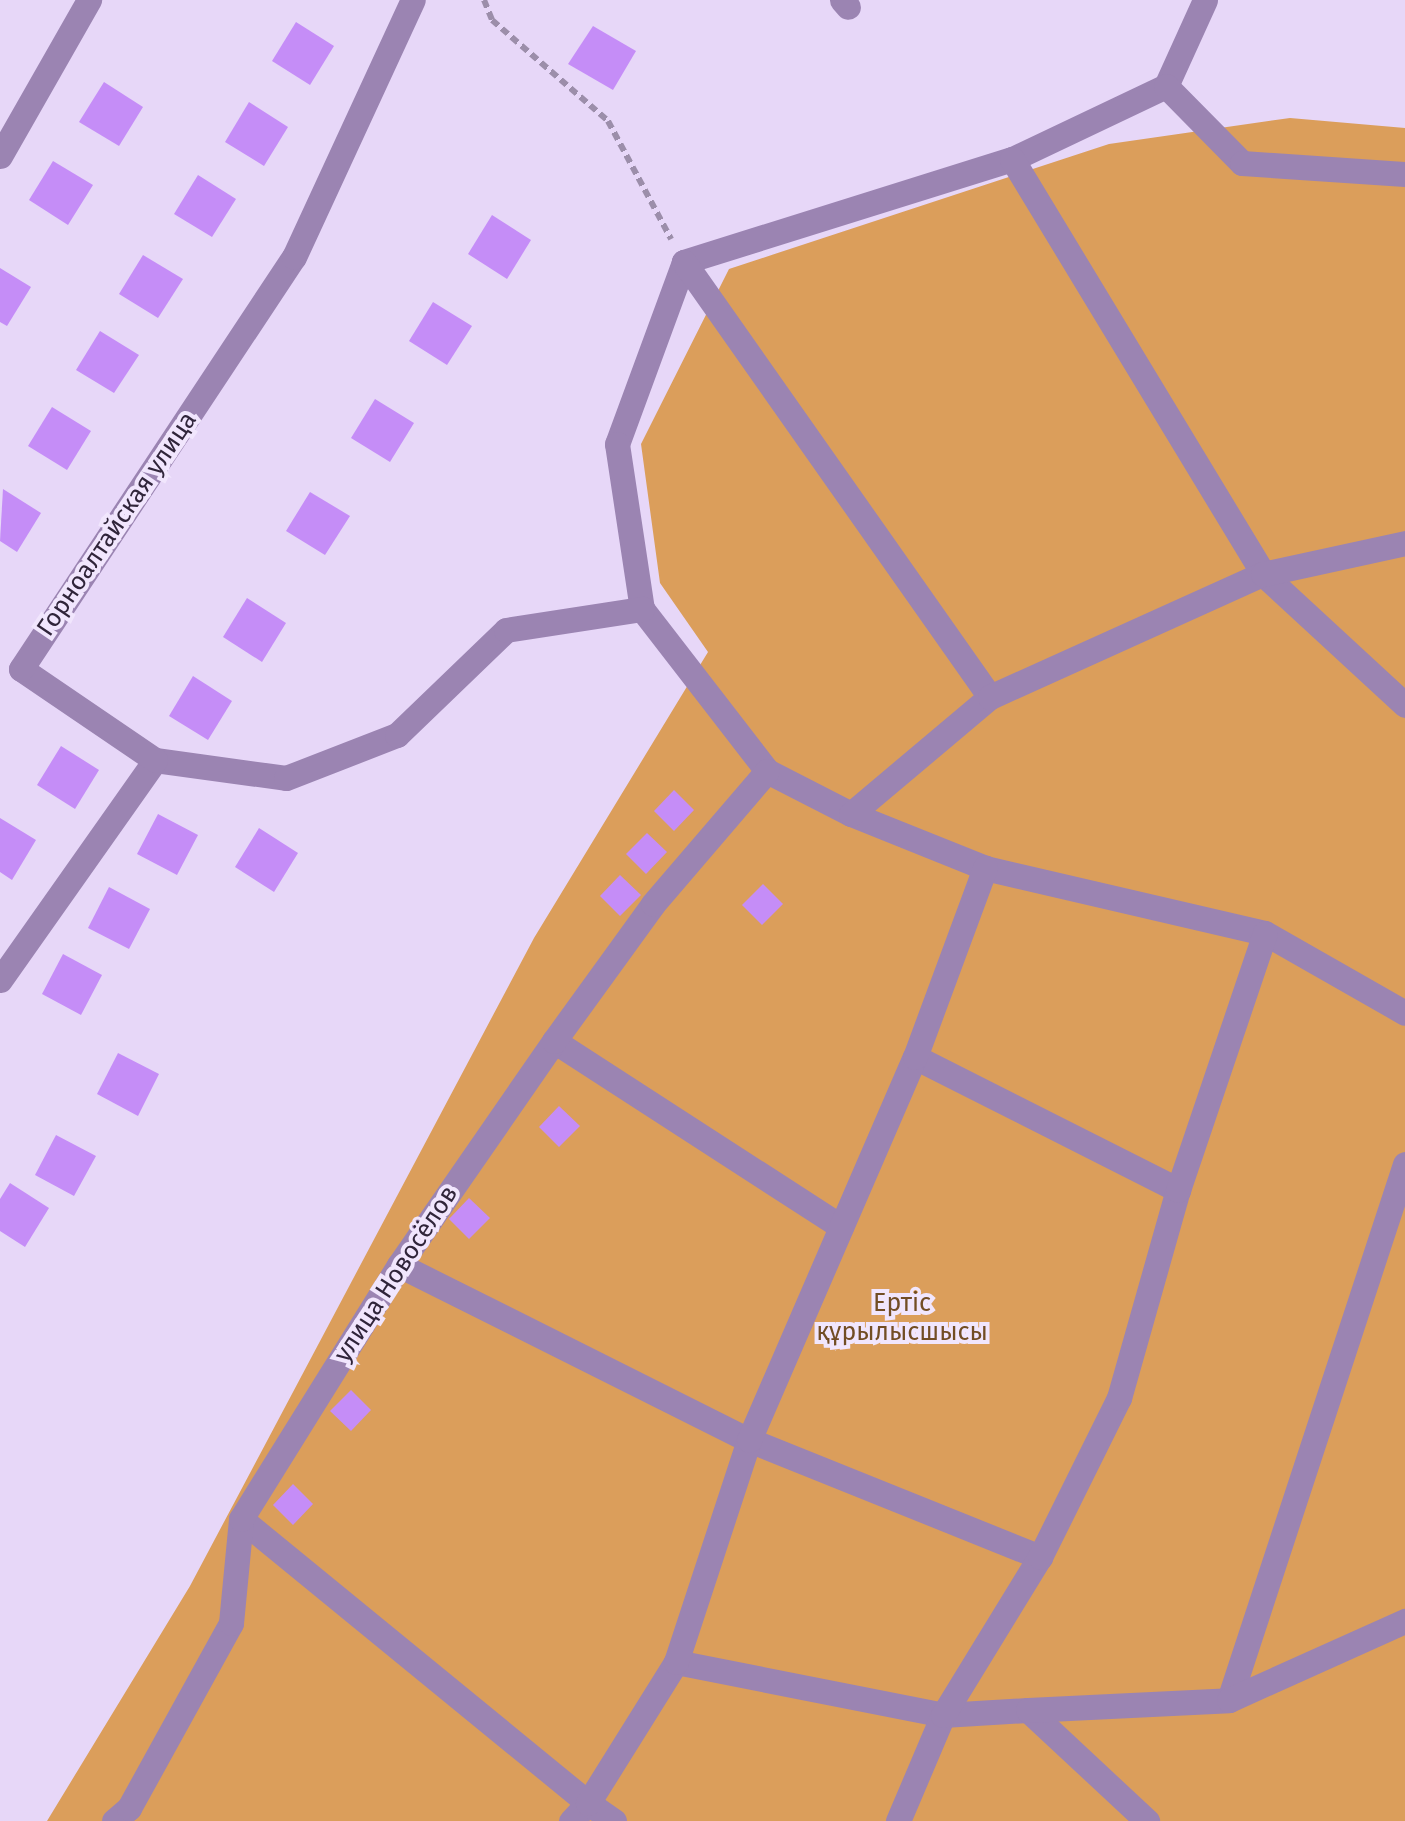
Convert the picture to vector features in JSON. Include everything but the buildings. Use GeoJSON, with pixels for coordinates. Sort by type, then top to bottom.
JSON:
{"type":"FeatureCollection","features":[{"type":"Feature","properties":{"kind":"street"},"geometry":{"type":"LineString","coordinates":[[0,156],[89,0]]}},
{"type":"Feature","properties":{"kind":"street","name":"Горноалтайская улица"},"geometry":{"type":"LineString","coordinates":[[155,760],[11,666],[294,257],[414,0]]}},
{"type":"Feature","properties":{"kind":"street"},"geometry":{"type":"LineString","coordinates":[[684,262],[1012,159],[1166,86],[1205,0]]}},
{"type":"Feature","properties":{"kind":"street"},"geometry":{"type":"LineString","coordinates":[[1166,86],[1242,163],[1405,174]]}},
{"type":"Feature","properties":{"kind":"street"},"geometry":{"type":"LineString","coordinates":[[1012,159],[1263,574],[1405,705]]}},
{"type":"Feature","properties":{"kind":"street"},"geometry":{"type":"LineString","coordinates":[[684,262],[617,444],[642,609],[767,771],[850,814],[985,868],[1265,933],[1405,1014]]}},
{"type":"Feature","properties":{"kind":"street"},"geometry":{"type":"LineString","coordinates":[[684,262],[990,697]]}},
{"type":"Feature","properties":{"kind":"street"},"geometry":{"type":"LineString","coordinates":[[850,814],[990,697],[1263,574],[1405,544]]}},
{"type":"Feature","properties":{"kind":"street"},"geometry":{"type":"LineString","coordinates":[[0,980],[155,760],[286,778],[398,735],[506,630],[642,609]]}},
{"type":"Feature","properties":{"kind":"street","name":"улица Новосёлов"},"geometry":{"type":"LineString","coordinates":[[129,1816],[232,1623],[241,1519],[399,1264],[554,1041],[653,904],[767,771]]}},
{"type":"Feature","properties":{"kind":"street"},"geometry":{"type":"LineString","coordinates":[[579,1812],[676,1662],[749,1440],[915,1057],[985,868]]}},
{"type":"Feature","properties":{"kind":"street"},"geometry":{"type":"LineString","coordinates":[[898,1821],[943,1715],[1040,1557],[1119,1398],[1178,1190],[1265,933]]}},
{"type":"Feature","properties":{"kind":"street"},"geometry":{"type":"LineString","coordinates":[[554,1041],[841,1228]]}},
{"type":"Feature","properties":{"kind":"street"},"geometry":{"type":"LineString","coordinates":[[915,1057],[1178,1190]]}},
{"type":"Feature","properties":{"kind":"street"},"geometry":{"type":"LineString","coordinates":[[1230,1700],[1405,1164]]}},
{"type":"Feature","properties":{"kind":"street"},"geometry":{"type":"LineString","coordinates":[[399,1264],[749,1440],[1040,1557]]}},
{"type":"Feature","properties":{"kind":"street"},"geometry":{"type":"LineString","coordinates":[[241,1519],[579,1812],[614,1821]]}},
{"type":"Feature","properties":{"kind":"street"},"geometry":{"type":"LineString","coordinates":[[676,1662],[943,1715],[1230,1700],[1405,1622]]}},
{"type":"Feature","properties":{"kind":"street"},"geometry":{"type":"LineString","coordinates":[[1028,1710],[1147,1821]]}},
{"type":"Feature","properties":{"kind":"path"},"geometry":{"type":"LineString","coordinates":[[484,0],[492,20],[608,121],[684,262]]}},
{"type":"Feature","properties":{"kind":"green space","name":"Ертіс құрылысшысы"},"geometry":{"type":"Polygon","coordinates":[[[1290,118],[1405,128],[1405,1821],[47,1821],[190,1586],[534,938],[708,652],[660,583],[641,444],[729,269],[1109,144],[1290,118]]]}}]}
